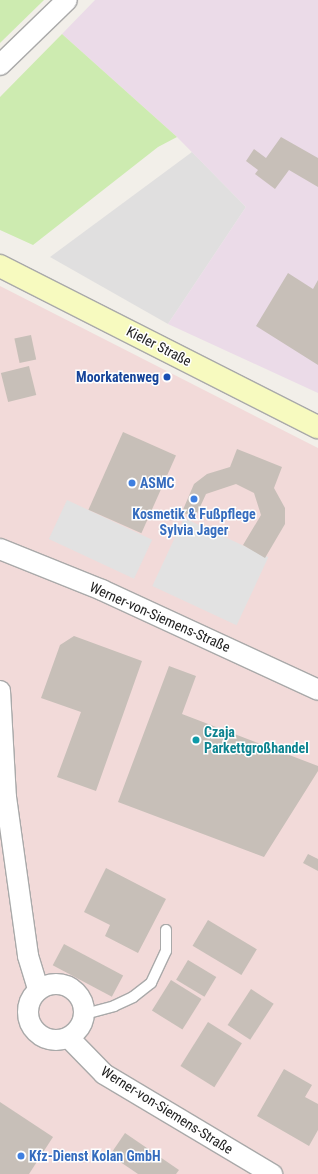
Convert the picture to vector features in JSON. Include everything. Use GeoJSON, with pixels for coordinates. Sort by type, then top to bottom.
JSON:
{"type":"FeatureCollection","features":[{"type":"Feature","properties":{"kind":"street"},"geometry":{"type":"LineString","coordinates":[[0,65],[67,0]]}},
{"type":"Feature","properties":{"kind":"street","name":"Kieler Straße"},"geometry":{"type":"LineString","coordinates":[[0,266],[318,427]]}},
{"type":"Feature","properties":{"kind":"street","name":"Werner-von-Siemens-Straße"},"geometry":{"type":"LineString","coordinates":[[0,549],[102,590],[318,690]]}},
{"type":"Feature","properties":{"kind":"street"},"geometry":{"type":"LineString","coordinates":[[0,691],[6,797],[28,956],[38,989]]}},
{"type":"Feature","properties":{"kind":"street"},"geometry":{"type":"LineString","coordinates":[[56,984],[73,989],[84,1005],[85,1014],[83,1024],[69,1038],[54,1040],[45,1038],[31,1024],[29,1004],[38,989],[56,984]]}},
{"type":"Feature","properties":{"kind":"street","name":"Werner-von-Siemens-Straße"},"geometry":{"type":"LineString","coordinates":[[69,1038],[104,1074],[272,1174]]}},
{"type":"Feature","properties":{"kind":"lane"},"geometry":{"type":"LineString","coordinates":[[85,1014],[114,1006],[133,997],[151,983],[166,951],[166,930]]}},
{"type":"Feature","properties":{"kind":"shaded area"},"geometry":{"type":"Polygon","coordinates":[[[95,0],[318,0],[318,393],[168,324],[246,207],[177,137],[62,34],[95,0]]]}},
{"type":"Feature","properties":{"kind":"shaded area"},"geometry":{"type":"Polygon","coordinates":[[[192,152],[246,207],[168,324],[50,257],[192,152]]]}},
{"type":"Feature","properties":{"kind":"shaded area"},"geometry":{"type":"Polygon","coordinates":[[[0,286],[318,448],[318,1174],[0,1174],[0,286]]]}},
{"type":"Feature","properties":{"kind":"shaded area"},"geometry":{"type":"Polygon","coordinates":[[[67,500],[152,540],[134,579],[49,539],[67,500]]]}},
{"type":"Feature","properties":{"kind":"shaded area"},"geometry":{"type":"Polygon","coordinates":[[[184,518],[268,557],[237,625],[152,586],[184,518]]]}},
{"type":"Feature","properties":{"kind":"green space"},"geometry":{"type":"Polygon","coordinates":[[[0,0],[44,0],[0,43],[0,0]]]}},
{"type":"Feature","properties":{"kind":"green space"},"geometry":{"type":"Polygon","coordinates":[[[62,34],[177,137],[158,147],[33,245],[0,230],[0,97],[62,34]]]}},
{"type":"Feature","properties":{"kind":"building"},"geometry":{"type":"Polygon","coordinates":[[[281,137],[318,158],[318,187],[289,170],[275,189],[255,174],[258,170],[246,161],[254,149],[266,158],[281,137]]]}},
{"type":"Feature","properties":{"kind":"building"},"geometry":{"type":"Polygon","coordinates":[[[288,273],[313,289],[318,280],[318,365],[256,326],[288,273]]]}},
{"type":"Feature","properties":{"kind":"building"},"geometry":{"type":"Polygon","coordinates":[[[31,335],[36,359],[20,363],[14,339],[31,335]]]}},
{"type":"Feature","properties":{"kind":"building"},"geometry":{"type":"Polygon","coordinates":[[[29,366],[36,395],[8,402],[1,373],[29,366]]]}},
{"type":"Feature","properties":{"kind":"building","name":"ASMC"},"geometry":{"type":"Polygon","coordinates":[[[123,432],[176,456],[141,533],[88,510],[123,432]]]}},
{"type":"Feature","properties":{"kind":"building"},"geometry":{"type":"Polygon","coordinates":[[[237,449],[282,467],[274,488],[285,508],[285,524],[265,558],[243,545],[261,515],[254,493],[236,484],[206,494],[195,518],[182,512],[194,484],[207,474],[230,467],[237,449]]]}},
{"type":"Feature","properties":{"kind":"building"},"geometry":{"type":"Polygon","coordinates":[[[74,636],[142,661],[96,791],[57,777],[81,712],[41,698],[60,645],[74,636]]]}},
{"type":"Feature","properties":{"kind":"building","name":"Czaja Parkettgroßhandel"},"geometry":{"type":"Polygon","coordinates":[[[169,666],[196,676],[182,714],[318,766],[318,771],[264,857],[118,802],[169,666]]]}},
{"type":"Feature","properties":{"kind":"building"},"geometry":{"type":"Polygon","coordinates":[[[308,854],[318,859],[318,871],[303,863],[308,854]]]}},
{"type":"Feature","properties":{"kind":"building"},"geometry":{"type":"Polygon","coordinates":[[[106,868],[166,899],[138,953],[105,936],[110,925],[84,912],[106,868]]]}},
{"type":"Feature","properties":{"kind":"building"},"geometry":{"type":"Polygon","coordinates":[[[208,920],[257,949],[241,975],[193,946],[208,920]]]}},
{"type":"Feature","properties":{"kind":"building"},"geometry":{"type":"Polygon","coordinates":[[[64,944],[123,975],[112,997],[53,965],[64,944]]]}},
{"type":"Feature","properties":{"kind":"building"},"geometry":{"type":"Polygon","coordinates":[[[188,960],[216,977],[204,997],[176,980],[188,960]]]}},
{"type":"Feature","properties":{"kind":"building"},"geometry":{"type":"Polygon","coordinates":[[[171,980],[202,999],[182,1030],[152,1011],[171,980]]]}},
{"type":"Feature","properties":{"kind":"building"},"geometry":{"type":"Polygon","coordinates":[[[251,989],[274,1004],[250,1040],[228,1025],[251,989]]]}},
{"type":"Feature","properties":{"kind":"building"},"geometry":{"type":"Polygon","coordinates":[[[208,1022],[242,1043],[214,1087],[180,1066],[208,1022]]]}},
{"type":"Feature","properties":{"kind":"building"},"geometry":{"type":"Polygon","coordinates":[[[284,1069],[312,1085],[305,1097],[318,1104],[318,1130],[309,1146],[257,1116],[284,1069]]]}},
{"type":"Feature","properties":{"kind":"building","name":"Kfz-Dienst Kolan GmbH"},"geometry":{"type":"Polygon","coordinates":[[[0,1102],[53,1137],[29,1174],[0,1174],[0,1102]]]}},
{"type":"Feature","properties":{"kind":"building"},"geometry":{"type":"Polygon","coordinates":[[[125,1133],[179,1170],[176,1174],[138,1174],[110,1155],[125,1133]]]}},
{"type":"Feature","properties":{"kind":"place","name":"Moorkatenweg"},"geometry":{"type":"Point","coordinates":[167,377]}},
{"type":"Feature","properties":{"kind":"place","name":"ASMC"},"geometry":{"type":"Point","coordinates":[132,483]}},
{"type":"Feature","properties":{"kind":"place","name":"Kosmetik & Fußpflege Sylvia Jager"},"geometry":{"type":"Point","coordinates":[194,499]}},
{"type":"Feature","properties":{"kind":"place","name":"Czaja Parkettgroßhandel"},"geometry":{"type":"Point","coordinates":[196,740]}},
{"type":"Feature","properties":{"kind":"place","name":"Kfz-Dienst Kolan GmbH"},"geometry":{"type":"Point","coordinates":[21,1156]}}]}
